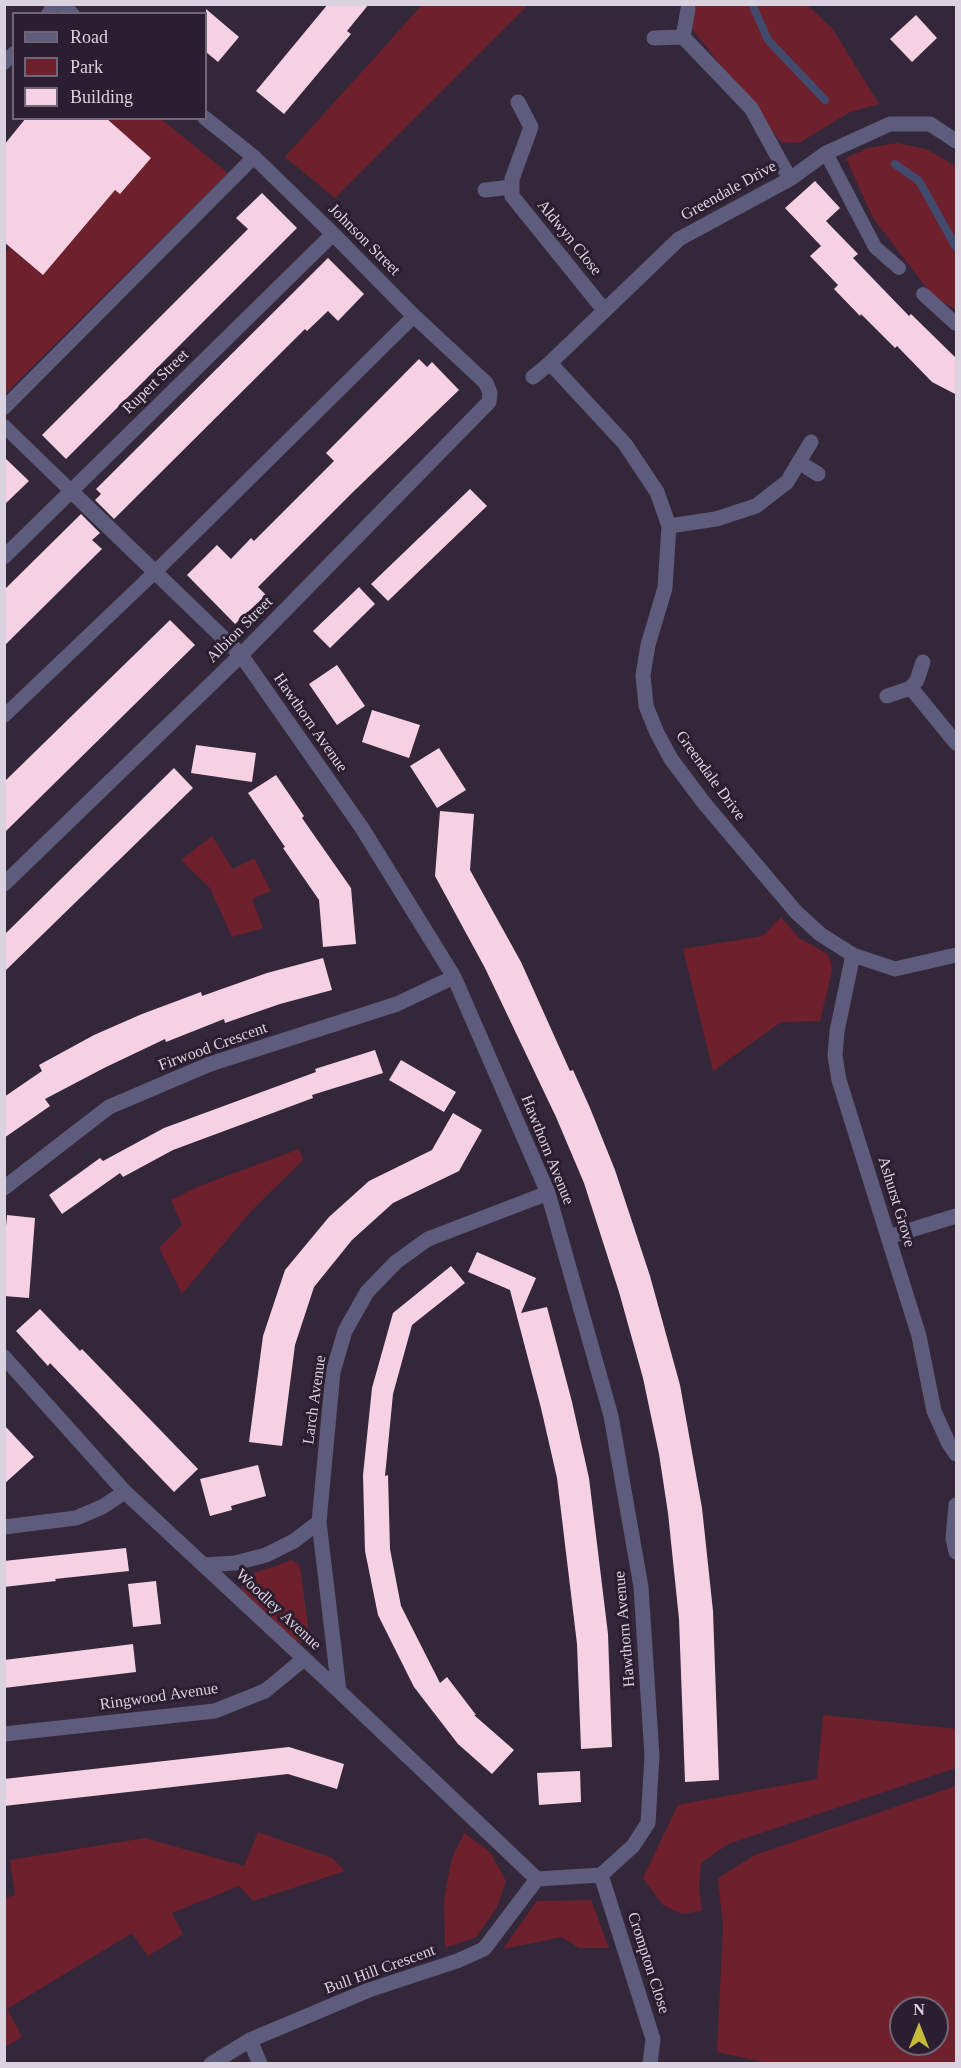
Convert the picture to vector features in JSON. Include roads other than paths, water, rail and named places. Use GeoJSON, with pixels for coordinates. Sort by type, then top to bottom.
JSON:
{"type":"FeatureCollection","features":[{"type":"Feature","properties":{"kind":"street"},"geometry":{"type":"LineString","coordinates":[[683,37],[688,9]]}},
{"type":"Feature","properties":{"kind":"street"},"geometry":{"type":"LineString","coordinates":[[654,38],[683,37],[750,108],[790,178]]}},
{"type":"Feature","properties":{"kind":"street"},"geometry":{"type":"LineString","coordinates":[[485,190],[512,187],[512,179],[531,127],[518,102]]}},
{"type":"Feature","properties":{"kind":"street","name":"Johnson Street"},"geometry":{"type":"LineString","coordinates":[[207,120],[254,157],[414,316],[486,383],[490,393]]}},
{"type":"Feature","properties":{"kind":"street","name":"Greendale Drive"},"geometry":{"type":"LineString","coordinates":[[533,376],[550,363],[679,239],[790,178],[826,153],[890,124],[930,124],[957,141]]}},
{"type":"Feature","properties":{"kind":"street","name":"Aldwyn Close"},"geometry":{"type":"LineString","coordinates":[[512,187],[512,196],[604,310]]}},
{"type":"Feature","properties":{"kind":"street","name":"Rupert Street"},"geometry":{"type":"LineString","coordinates":[[4,557],[333,234]]}},
{"type":"Feature","properties":{"kind":"street","name":"Greendale Drive"},"geometry":{"type":"LineString","coordinates":[[550,363],[625,444],[657,492],[669,526],[665,588],[648,645],[643,675],[646,706],[657,734],[671,759],[704,803],[796,912],[820,934],[853,955],[895,969],[957,955]]}},
{"type":"Feature","properties":{"kind":"street","name":"Albion Street"},"geometry":{"type":"LineString","coordinates":[[4,884],[241,655],[482,411],[489,402],[490,393]]}},
{"type":"Feature","properties":{"kind":"street"},"geometry":{"type":"LineString","coordinates":[[669,526],[716,519],[756,506],[787,482],[811,442]]}},
{"type":"Feature","properties":{"kind":"street"},"geometry":{"type":"LineString","coordinates":[[800,463],[818,474]]}},
{"type":"Feature","properties":{"kind":"street","name":"Hawthorn Avenue"},"geometry":{"type":"LineString","coordinates":[[71,491],[241,655],[362,828],[454,977],[548,1193],[611,1416],[641,1587],[652,1756],[648,1823],[633,1846],[601,1875]]}},
{"type":"Feature","properties":{"kind":"street"},"geometry":{"type":"LineString","coordinates":[[887,696],[910,688],[923,662]]}},
{"type":"Feature","properties":{"kind":"street"},"geometry":{"type":"LineString","coordinates":[[910,688],[957,743]]}},
{"type":"Feature","properties":{"kind":"street","name":"Ashurst Grove"},"geometry":{"type":"LineString","coordinates":[[853,955],[842,1005],[835,1056],[847,1106],[919,1336],[934,1411],[948,1442],[957,1454]]}},
{"type":"Feature","properties":{"kind":"street","name":"Firwood Crescent"},"geometry":{"type":"LineString","coordinates":[[4,1188],[109,1107],[210,1064],[397,1004],[454,977]]}},
{"type":"Feature","properties":{"kind":"street","name":"Larch Avenue"},"geometry":{"type":"LineString","coordinates":[[339,1691],[319,1522],[333,1372],[345,1331],[367,1292],[396,1262],[428,1239],[548,1193]]}},
{"type":"Feature","properties":{"kind":"street"},"geometry":{"type":"LineString","coordinates":[[888,1237],[957,1216]]}},
{"type":"Feature","properties":{"kind":"street","name":"Woodley Avenue"},"geometry":{"type":"LineString","coordinates":[[4,1357],[125,1492],[537,1879]]}},
{"type":"Feature","properties":{"kind":"street"},"geometry":{"type":"LineString","coordinates":[[4,1527],[76,1518],[102,1507],[125,1492]]}},
{"type":"Feature","properties":{"kind":"street"},"geometry":{"type":"LineString","coordinates":[[957,1505],[953,1538],[957,1552]]}},
{"type":"Feature","properties":{"kind":"street"},"geometry":{"type":"LineString","coordinates":[[203,1565],[236,1563],[266,1555],[294,1541],[319,1522]]}},
{"type":"Feature","properties":{"kind":"street","name":"Ringwood Avenue"},"geometry":{"type":"LineString","coordinates":[[4,1734],[215,1711],[265,1691],[304,1659]]}},
{"type":"Feature","properties":{"kind":"street"},"geometry":{"type":"LineString","coordinates":[[537,1879],[601,1875]]}},
{"type":"Feature","properties":{"kind":"street","name":"Crompton Close"},"geometry":{"type":"LineString","coordinates":[[601,1875],[653,2040],[650,2064]]}},
{"type":"Feature","properties":{"kind":"street","name":"Bull Hill Crescent"},"geometry":{"type":"LineString","coordinates":[[211,2064],[250,2040],[369,1990],[457,1961],[484,1949],[537,1879]]}},
{"type":"Feature","properties":{"kind":"street"},"geometry":{"type":"LineString","coordinates":[[250,2040],[260,2064]]}},
{"type":"Feature","properties":{"kind":"lane"},"geometry":{"type":"LineString","coordinates":[[826,153],[875,247],[899,268]]}},
{"type":"Feature","properties":{"kind":"lane"},"geometry":{"type":"LineString","coordinates":[[4,408],[254,157]]}},
{"type":"Feature","properties":{"kind":"lane"},"geometry":{"type":"LineString","coordinates":[[923,294],[957,324]]}},
{"type":"Feature","properties":{"kind":"lane"},"geometry":{"type":"LineString","coordinates":[[4,716],[155,572],[414,316]]}},
{"type":"Feature","properties":{"kind":"lane"},"geometry":{"type":"LineString","coordinates":[[4,426],[71,491]]}},
{"type":"Feature","properties":{"kind":"waterway"},"geometry":{"type":"LineString","coordinates":[[752,4],[768,40],[825,100]]}},
{"type":"Feature","properties":{"kind":"waterway"},"geometry":{"type":"LineString","coordinates":[[895,164],[919,181],[956,247]]}}]}
